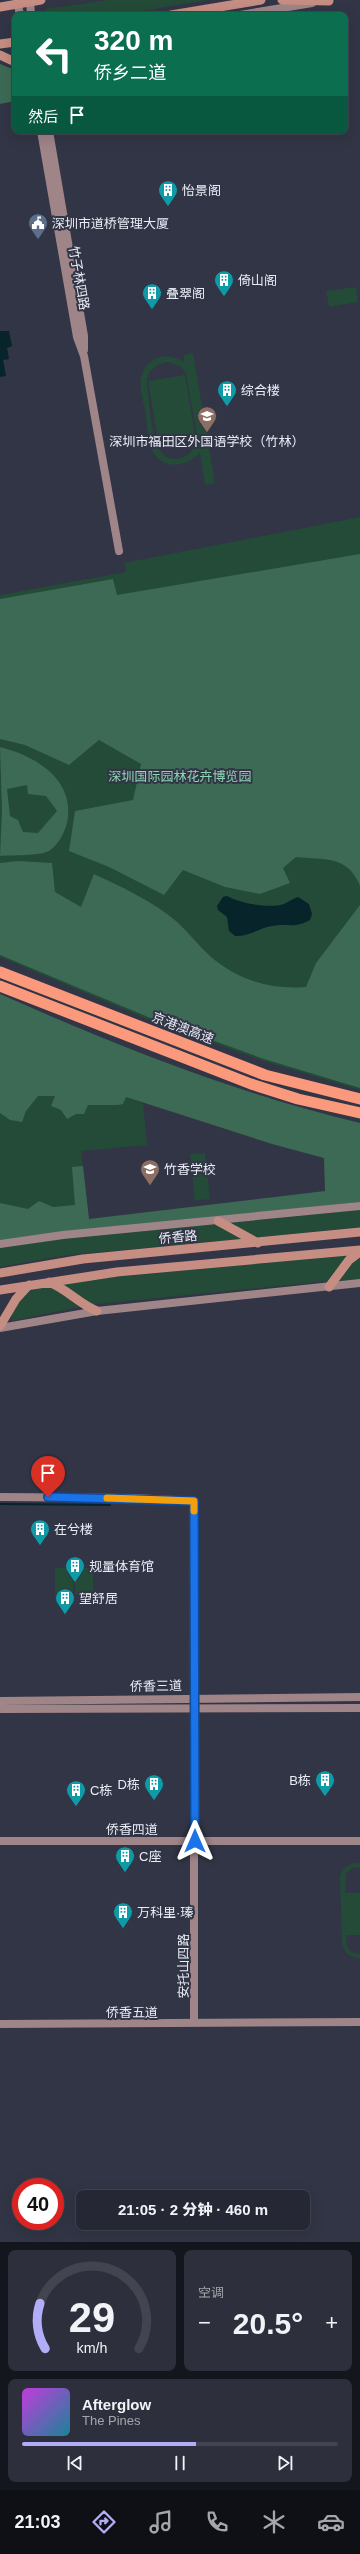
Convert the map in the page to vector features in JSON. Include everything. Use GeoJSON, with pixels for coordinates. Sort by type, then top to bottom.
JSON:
{"type":"FeatureCollection","features":[{"type":"Feature","properties":{"kind":"highway","name":"京港澳高速"},"geometry":{"type":"LineString","coordinates":[[0,972],[265,1075],[360,1099]]}},
{"type":"Feature","properties":{"kind":"highway"},"geometry":{"type":"LineString","coordinates":[[0,986],[251,1084],[298,1099],[360,1113]]}},
{"type":"Feature","properties":{"kind":"main road"},"geometry":{"type":"LineString","coordinates":[[0,7],[17,2],[41,0]]}},
{"type":"Feature","properties":{"kind":"main road"},"geometry":{"type":"LineString","coordinates":[[189,12],[261,0]]}},
{"type":"Feature","properties":{"kind":"main road"},"geometry":{"type":"LineString","coordinates":[[282,0],[332,0]]}},
{"type":"Feature","properties":{"kind":"main road"},"geometry":{"type":"LineString","coordinates":[[0,44],[12,42]]}},
{"type":"Feature","properties":{"kind":"main road"},"geometry":{"type":"LineString","coordinates":[[0,55],[12,61]]}},
{"type":"Feature","properties":{"kind":"main road"},"geometry":{"type":"LineString","coordinates":[[218,1220],[258,1242]]}},
{"type":"Feature","properties":{"kind":"main road","name":"侨香路"},"geometry":{"type":"LineString","coordinates":[[0,1273],[83,1259],[360,1232]]}},
{"type":"Feature","properties":{"kind":"main road"},"geometry":{"type":"LineString","coordinates":[[0,1290],[116,1272],[360,1251]]}},
{"type":"Feature","properties":{"kind":"main road"},"geometry":{"type":"LineString","coordinates":[[329,1287],[349,1260],[360,1251]]}},
{"type":"Feature","properties":{"kind":"main road"},"geometry":{"type":"LineString","coordinates":[[48,1282],[60,1287],[88,1308],[97,1311]]}},
{"type":"Feature","properties":{"kind":"main road"},"geometry":{"type":"LineString","coordinates":[[0,1327],[16,1298],[31,1284]]}},
{"type":"Feature","properties":{"kind":"street"},"geometry":{"type":"LineString","coordinates":[[258,12],[332,0]]}},
{"type":"Feature","properties":{"kind":"street"},"geometry":{"type":"LineString","coordinates":[[30,1],[31,12]]}},
{"type":"Feature","properties":{"kind":"street"},"geometry":{"type":"LineString","coordinates":[[17,2],[19,12]]}},
{"type":"Feature","properties":{"kind":"street","name":"竹子林四路"},"geometry":{"type":"LineString","coordinates":[[42,134],[77,337],[84,356],[119,550]]}},
{"type":"Feature","properties":{"kind":"street","name":"竹子林四路"},"geometry":{"type":"LineString","coordinates":[[50,134],[84,336],[84,356]]}},
{"type":"Feature","properties":{"kind":"street"},"geometry":{"type":"LineString","coordinates":[[0,1244],[62,1235],[360,1206]]}},
{"type":"Feature","properties":{"kind":"street"},"geometry":{"type":"LineString","coordinates":[[0,1327],[97,1311],[360,1283]]}},
{"type":"Feature","properties":{"kind":"street","name":"安托山四路"},"geometry":{"type":"LineString","coordinates":[[0,1497],[133,1498],[194,1501],[194,2023]]}},
{"type":"Feature","properties":{"kind":"street","name":"侨香三道"},"geometry":{"type":"LineString","coordinates":[[0,1701],[360,1696]]}},
{"type":"Feature","properties":{"kind":"street","name":"侨香三道"},"geometry":{"type":"LineString","coordinates":[[0,1709],[194,1710],[360,1708]]}},
{"type":"Feature","properties":{"kind":"street","name":"侨香四道"},"geometry":{"type":"LineString","coordinates":[[0,1841],[360,1841]]}},
{"type":"Feature","properties":{"kind":"street","name":"侨香五道"},"geometry":{"type":"LineString","coordinates":[[0,2024],[360,2022]]}},
{"type":"Feature","properties":{"kind":"green space"},"geometry":{"type":"Polygon","coordinates":[[[108,0],[208,0],[137,12],[46,12],[46,9],[108,0]]]}},
{"type":"Feature","properties":{"kind":"green space"},"geometry":{"type":"Polygon","coordinates":[[[0,64],[12,69],[12,102],[0,104],[0,64]]]}},
{"type":"Feature","properties":{"kind":"green space"},"geometry":{"type":"Polygon","coordinates":[[[356,287],[358,302],[329,307],[326,291],[356,287]]]}},
{"type":"Feature","properties":{"kind":"green space"},"geometry":{"type":"Polygon","coordinates":[[[193,353],[215,483],[205,485],[200,453],[195,458],[182,464],[168,464],[156,457],[149,441],[142,397],[142,374],[149,363],[154,359],[166,356],[184,362],[184,355],[193,353]],[[169,362],[160,364],[152,369],[147,380],[155,440],[163,454],[168,458],[175,459],[188,455],[193,450],[197,435],[186,374],[181,367],[169,362]]]}},
{"type":"Feature","properties":{"kind":"green space"},"geometry":{"type":"Polygon","coordinates":[[[185,375],[196,440],[159,446],[148,381],[185,375]]]}},
{"type":"Feature","properties":{"kind":"green space","name":"深圳国际园林花卉博览园"},"geometry":{"type":"Polygon","coordinates":[[[360,517],[360,1090],[263,1061],[147,1019],[0,957],[0,595],[126,572],[124,563],[360,517]]]}},
{"type":"Feature","properties":{"kind":"green space"},"geometry":{"type":"Polygon","coordinates":[[[360,554],[360,886],[355,876],[342,864],[325,859],[296,857],[283,868],[290,883],[260,894],[225,887],[183,870],[164,895],[109,867],[69,851],[75,811],[133,800],[141,764],[99,740],[69,765],[25,745],[0,739],[0,599],[113,579],[117,595],[360,554]]]}},
{"type":"Feature","properties":{"kind":"green space"},"geometry":{"type":"Polygon","coordinates":[[[0,747],[14,751],[39,764],[50,772],[59,782],[65,794],[68,808],[67,823],[55,846],[45,853],[0,856],[2,811],[0,747]],[[27,785],[7,789],[10,816],[18,820],[23,832],[38,833],[57,811],[46,796],[28,794],[27,785]]]}},
{"type":"Feature","properties":{"kind":"green space"},"geometry":{"type":"Polygon","coordinates":[[[18,861],[52,863],[55,892],[81,907],[94,874],[115,884],[147,901],[167,914],[176,921],[210,956],[232,971],[255,982],[280,987],[306,987],[316,963],[360,905],[360,1088],[264,1059],[148,1017],[0,955],[0,863],[18,861]]]}},
{"type":"Feature","properties":{"kind":"green space"},"geometry":{"type":"Polygon","coordinates":[[[0,994],[88,1032],[177,1067],[267,1098],[360,1123],[360,1202],[0,1242],[0,1203],[28,1209],[39,1201],[53,1207],[75,1205],[72,1167],[83,1166],[89,1219],[325,1191],[324,1158],[272,1144],[126,1097],[123,1104],[88,1105],[84,1114],[76,1114],[67,1119],[61,1110],[51,1106],[55,1096],[38,1096],[26,1111],[22,1122],[10,1120],[0,1113],[0,994]]]}},
{"type":"Feature","properties":{"kind":"green space"},"geometry":{"type":"Polygon","coordinates":[[[0,1052],[143,1103],[147,1145],[81,1151],[89,1219],[0,1229],[0,1052]]]}},
{"type":"Feature","properties":{"kind":"green space"},"geometry":{"type":"Polygon","coordinates":[[[205,1153],[206,1168],[192,1169],[190,1154],[205,1153]]]}},
{"type":"Feature","properties":{"kind":"green space"},"geometry":{"type":"Polygon","coordinates":[[[207,1171],[210,1199],[195,1201],[192,1173],[207,1171]]]}},
{"type":"Feature","properties":{"kind":"green space"},"geometry":{"type":"Polygon","coordinates":[[[360,1208],[360,1227],[254,1238],[230,1221],[360,1208]]]}},
{"type":"Feature","properties":{"kind":"green space"},"geometry":{"type":"Polygon","coordinates":[[[216,1222],[244,1239],[69,1255],[0,1267],[0,1248],[38,1241],[216,1222]]]}},
{"type":"Feature","properties":{"kind":"green space"},"geometry":{"type":"Polygon","coordinates":[[[349,1255],[334,1272],[329,1281],[88,1305],[60,1282],[349,1255]]]}},
{"type":"Feature","properties":{"kind":"green space"},"geometry":{"type":"Polygon","coordinates":[[[360,1255],[360,1279],[340,1281],[349,1265],[360,1255]]]}},
{"type":"Feature","properties":{"kind":"green space"},"geometry":{"type":"Polygon","coordinates":[[[50,1285],[79,1307],[11,1321],[19,1300],[35,1289],[50,1285]]]}},
{"type":"Feature","properties":{"kind":"green space"},"geometry":{"type":"Polygon","coordinates":[[[55,1568],[73,1568],[73,1595],[55,1595],[55,1568]]]}},
{"type":"Feature","properties":{"kind":"green space"},"geometry":{"type":"Polygon","coordinates":[[[75,1568],[93,1568],[93,1595],[75,1595],[75,1568]]]}},
{"type":"Feature","properties":{"kind":"green space"},"geometry":{"type":"Polygon","coordinates":[[[353,1863],[360,1863],[360,1868],[354,1867],[346,1873],[345,1893],[360,1893],[360,1935],[346,1935],[347,1947],[351,1952],[360,1954],[360,1959],[348,1955],[342,1944],[340,1875],[345,1867],[353,1863]]]}},
{"type":"Feature","properties":{"kind":"shaded area"},"geometry":{"type":"Polygon","coordinates":[[[0,331],[9,331],[12,346],[7,348],[9,359],[3,360],[6,376],[0,377],[0,331]]]}},
{"type":"Feature","properties":{"kind":"shaded area"},"geometry":{"type":"Polygon","coordinates":[[[227,896],[232,899],[263,906],[284,904],[298,897],[309,904],[312,914],[310,920],[304,923],[295,925],[277,925],[263,928],[246,935],[235,936],[229,931],[227,917],[218,910],[217,906],[223,897],[227,896]]]}},
{"type":"Feature","properties":{"kind":"waterway"},"geometry":{"type":"LineString","coordinates":[[0,1504],[110,1505]]}},
{"type":"Feature","properties":{"kind":"slow traffic"},"geometry":{"type":"LineString","coordinates":[[107,1498],[194,1501],[194,1511]]}},
{"type":"Feature","properties":{"kind":"place","name":"怡景阁"},"geometry":{"type":"Point","coordinates":[168,207]}},
{"type":"Feature","properties":{"kind":"place","name":"深圳市道桥管理大厦"},"geometry":{"type":"Point","coordinates":[38,240]}},
{"type":"Feature","properties":{"kind":"place","name":"倚山阁"},"geometry":{"type":"Point","coordinates":[224,297]}},
{"type":"Feature","properties":{"kind":"place","name":"叠翠阁"},"geometry":{"type":"Point","coordinates":[152,310]}},
{"type":"Feature","properties":{"kind":"place","name":"综合楼"},"geometry":{"type":"Point","coordinates":[227,407]}},
{"type":"Feature","properties":{"kind":"place","name":"深圳市福田区外国语学校（竹林）"},"geometry":{"type":"Point","coordinates":[207,433]}},
{"type":"Feature","properties":{"kind":"place","name":"竹香学校"},"geometry":{"type":"Point","coordinates":[150,1186]}},
{"type":"Feature","properties":{"kind":"place","name":"在兮楼"},"geometry":{"type":"Point","coordinates":[40,1546]}},
{"type":"Feature","properties":{"kind":"place","name":"规量体育馆"},"geometry":{"type":"Point","coordinates":[75,1583]}},
{"type":"Feature","properties":{"kind":"place","name":"望舒居"},"geometry":{"type":"Point","coordinates":[65,1615]}},
{"type":"Feature","properties":{"kind":"place","name":"B栋"},"geometry":{"type":"Point","coordinates":[325,1797]}},
{"type":"Feature","properties":{"kind":"place","name":"D栋"},"geometry":{"type":"Point","coordinates":[154,1801]}},
{"type":"Feature","properties":{"kind":"place","name":"C栋"},"geometry":{"type":"Point","coordinates":[76,1807]}},
{"type":"Feature","properties":{"kind":"place","name":"C座"},"geometry":{"type":"Point","coordinates":[125,1873]}},
{"type":"Feature","properties":{"kind":"place","name":"万科里·瑧"},"geometry":{"type":"Point","coordinates":[123,1929]}},
{"type":"Feature","properties":{"kind":"route"},"geometry":{"type":"LineString","coordinates":[[48,1497],[133,1498],[194,1501],[193,1653],[196,1733],[195,1841]]}}]}
